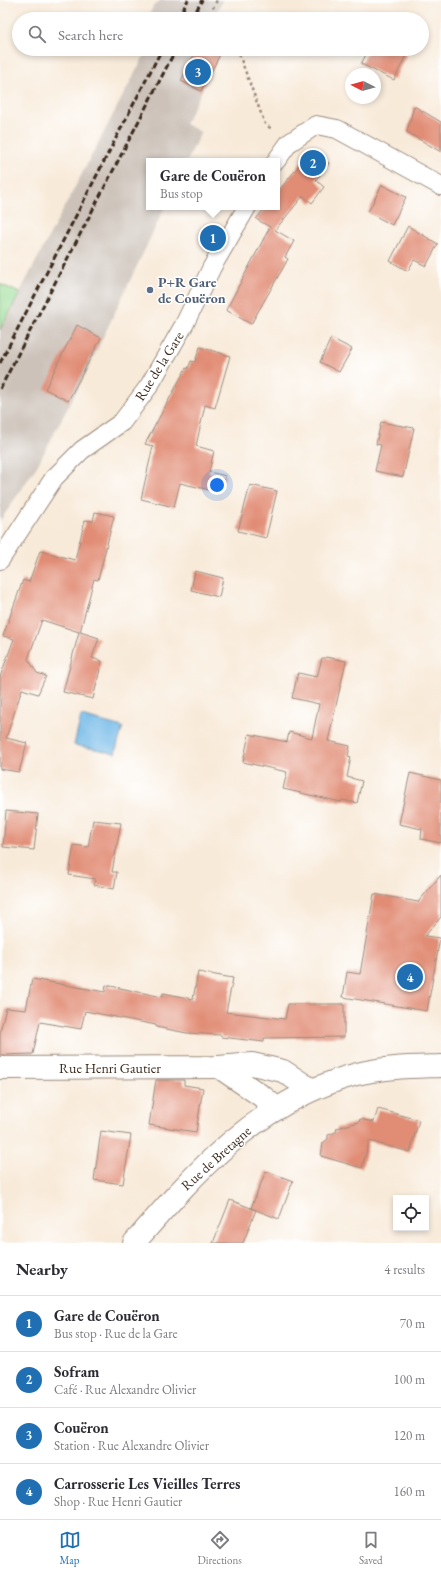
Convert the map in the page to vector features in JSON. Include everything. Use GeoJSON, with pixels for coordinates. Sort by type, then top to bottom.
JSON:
{"type":"FeatureCollection","features":[{"type":"Feature","properties":{"kind":"street"},"geometry":{"type":"LineString","coordinates":[[278,158],[289,143],[316,125],[337,129],[441,186]]}},
{"type":"Feature","properties":{"kind":"street","name":"Rue de la Gare"},"geometry":{"type":"LineString","coordinates":[[0,560],[54,478],[82,450],[122,422],[150,386],[184,325],[212,267],[245,210]]}},
{"type":"Feature","properties":{"kind":"street","name":"Rue Henri Gautier"},"geometry":{"type":"LineString","coordinates":[[0,1068],[219,1067],[252,1064],[283,1071],[312,1090]]}},
{"type":"Feature","properties":{"kind":"street"},"geometry":{"type":"LineString","coordinates":[[312,1090],[357,1074],[402,1067],[441,1066]]}},
{"type":"Feature","properties":{"kind":"street"},"geometry":{"type":"LineString","coordinates":[[219,1067],[263,1097],[276,1108]]}},
{"type":"Feature","properties":{"kind":"street","name":"Rue de Bretagne"},"geometry":{"type":"LineString","coordinates":[[134,1243],[188,1181],[235,1138],[276,1108],[312,1090]]}},
{"type":"Feature","properties":{"kind":"path"},"geometry":{"type":"LineString","coordinates":[[212,12],[217,0]]}},
{"type":"Feature","properties":{"kind":"path"},"geometry":{"type":"LineString","coordinates":[[240,56],[265,124],[289,143]]}},
{"type":"Feature","properties":{"kind":"shaded area"},"geometry":{"type":"Polygon","coordinates":[[[161,0],[223,0],[217,12],[150,12],[153,7],[161,0]]]}},
{"type":"Feature","properties":{"kind":"shaded area"},"geometry":{"type":"Polygon","coordinates":[[[144,56],[219,56],[185,124],[201,132],[188,158],[146,158],[146,210],[164,210],[86,373],[37,466],[0,521],[0,330],[144,56]]]}},
{"type":"Feature","properties":{"kind":"green space"},"geometry":{"type":"Polygon","coordinates":[[[0,284],[20,293],[0,330],[0,284]]]}},
{"type":"Feature","properties":{"kind":"water"},"geometry":{"type":"Polygon","coordinates":[[[81,716],[123,727],[115,753],[74,745],[81,716]]]}},
{"type":"Feature","properties":{"kind":"building"},"geometry":{"type":"Polygon","coordinates":[[[194,56],[219,56],[201,91],[181,81],[194,56]]]}},
{"type":"Feature","properties":{"kind":"building"},"geometry":{"type":"Polygon","coordinates":[[[365,56],[406,56],[394,80],[381,74],[381,68],[369,68],[361,64],[365,56]]]}},
{"type":"Feature","properties":{"kind":"building"},"geometry":{"type":"Polygon","coordinates":[[[414,106],[441,122],[441,152],[407,132],[414,106]]]}},
{"type":"Feature","properties":{"kind":"building"},"geometry":{"type":"Polygon","coordinates":[[[310,152],[329,163],[316,180],[324,187],[312,203],[303,196],[275,230],[294,241],[285,257],[288,259],[251,324],[226,310],[270,227],[256,219],[264,210],[280,210],[280,189],[310,152]]]}},
{"type":"Feature","properties":{"kind":"building"},"geometry":{"type":"Polygon","coordinates":[[[382,185],[406,197],[392,225],[368,212],[382,185]]]}},
{"type":"Feature","properties":{"kind":"building"},"geometry":{"type":"Polygon","coordinates":[[[408,226],[438,244],[426,266],[414,260],[408,271],[390,261],[408,226]]]}},
{"type":"Feature","properties":{"kind":"building"},"geometry":{"type":"Polygon","coordinates":[[[77,325],[101,338],[68,401],[45,389],[77,325]]]}},
{"type":"Feature","properties":{"kind":"building"},"geometry":{"type":"Polygon","coordinates":[[[331,338],[352,349],[339,372],[320,362],[331,338]]]}},
{"type":"Feature","properties":{"kind":"building"},"geometry":{"type":"Polygon","coordinates":[[[200,347],[230,356],[215,408],[205,405],[196,446],[214,451],[209,472],[226,476],[218,492],[180,483],[174,507],[141,499],[153,446],[145,444],[186,368],[188,369],[191,361],[195,362],[200,347]]]}},
{"type":"Feature","properties":{"kind":"building"},"geometry":{"type":"Polygon","coordinates":[[[381,422],[414,428],[403,477],[375,471],[381,445],[376,444],[381,422]]]}},
{"type":"Feature","properties":{"kind":"building"},"geometry":{"type":"Polygon","coordinates":[[[250,485],[277,491],[266,538],[238,531],[250,485]]]}},
{"type":"Feature","properties":{"kind":"building"},"geometry":{"type":"Polygon","coordinates":[[[95,512],[114,516],[98,580],[94,579],[80,632],[99,638],[92,658],[102,661],[93,699],[63,692],[79,632],[42,620],[28,659],[37,673],[46,676],[38,694],[22,689],[6,738],[27,743],[19,772],[0,769],[0,677],[14,639],[3,636],[23,580],[29,582],[40,551],[75,560],[85,520],[93,521],[95,512]]]}},
{"type":"Feature","properties":{"kind":"building"},"geometry":{"type":"Polygon","coordinates":[[[195,571],[223,578],[219,597],[191,590],[195,571]]]}},
{"type":"Feature","properties":{"kind":"building"},"geometry":{"type":"Polygon","coordinates":[[[326,657],[346,661],[328,741],[350,746],[348,756],[351,757],[347,777],[362,781],[357,803],[342,800],[341,802],[283,789],[287,772],[243,762],[249,734],[287,742],[289,732],[312,738],[319,704],[292,698],[298,673],[317,677],[322,658],[326,657]]]}},
{"type":"Feature","properties":{"kind":"building"},"geometry":{"type":"Polygon","coordinates":[[[410,773],[441,780],[441,843],[421,839],[422,829],[399,824],[410,773]]]}},
{"type":"Feature","properties":{"kind":"building"},"geometry":{"type":"Polygon","coordinates":[[[6,811],[38,814],[34,850],[3,847],[6,811]]]}},
{"type":"Feature","properties":{"kind":"building"},"geometry":{"type":"Polygon","coordinates":[[[93,820],[121,823],[112,872],[117,872],[114,889],[94,885],[95,879],[69,875],[74,845],[88,847],[93,820]]]}},
{"type":"Feature","properties":{"kind":"building"},"geometry":{"type":"Polygon","coordinates":[[[441,875],[441,917],[425,936],[440,938],[427,1011],[343,997],[347,972],[360,974],[374,894],[418,902],[441,875]]]}},
{"type":"Feature","properties":{"kind":"building"},"geometry":{"type":"Polygon","coordinates":[[[198,972],[233,978],[226,1012],[285,1019],[288,1004],[344,1004],[344,1037],[264,1038],[264,1042],[221,1037],[221,1035],[187,1033],[156,1027],[156,1025],[85,1011],[81,1029],[40,1022],[33,1054],[0,1055],[0,1032],[6,1008],[26,1010],[32,979],[105,992],[106,985],[162,997],[163,993],[193,999],[198,972]]]}},
{"type":"Feature","properties":{"kind":"building"},"geometry":{"type":"Polygon","coordinates":[[[156,1080],[184,1080],[184,1085],[203,1088],[196,1132],[149,1125],[156,1080]]]}},
{"type":"Feature","properties":{"kind":"building"},"geometry":{"type":"Polygon","coordinates":[[[378,1109],[419,1120],[410,1152],[369,1141],[362,1168],[321,1156],[323,1143],[328,1139],[328,1135],[336,1132],[337,1128],[359,1122],[360,1119],[374,1122],[378,1109]]]}},
{"type":"Feature","properties":{"kind":"building"},"geometry":{"type":"Polygon","coordinates":[[[101,1131],[131,1135],[123,1184],[94,1180],[101,1131]]]}},
{"type":"Feature","properties":{"kind":"building"},"geometry":{"type":"Polygon","coordinates":[[[266,1171],[293,1181],[279,1219],[251,1208],[266,1171]]]}},
{"type":"Feature","properties":{"kind":"building"},"geometry":{"type":"Polygon","coordinates":[[[230,1200],[256,1210],[243,1243],[213,1243],[230,1200]]]}},
{"type":"Feature","properties":{"kind":"railway"},"geometry":{"type":"LineString","coordinates":[[182,12],[188,0]]}},
{"type":"Feature","properties":{"kind":"railway"},"geometry":{"type":"LineString","coordinates":[[196,12],[202,0]]}},
{"type":"Feature","properties":{"kind":"railway"},"geometry":{"type":"LineString","coordinates":[[0,363],[158,56]]}},
{"type":"Feature","properties":{"kind":"railway"},"geometry":{"type":"LineString","coordinates":[[0,389],[172,56]]}},
{"type":"Feature","properties":{"kind":"place","name":"Couëron"},"geometry":{"type":"Point","coordinates":[198,72]}},
{"type":"Feature","properties":{"kind":"place","name":"Sofram"},"geometry":{"type":"Point","coordinates":[313,163]}},
{"type":"Feature","properties":{"kind":"place","name":"Gare de Couëron"},"geometry":{"type":"Point","coordinates":[213,238]}},
{"type":"Feature","properties":{"kind":"place","name":"P+R Gare de Couëron"},"geometry":{"type":"Point","coordinates":[150,290]}},
{"type":"Feature","properties":{"kind":"place","name":"Carrosserie Les Vieilles Terres"},"geometry":{"type":"Point","coordinates":[410,977]}}]}
